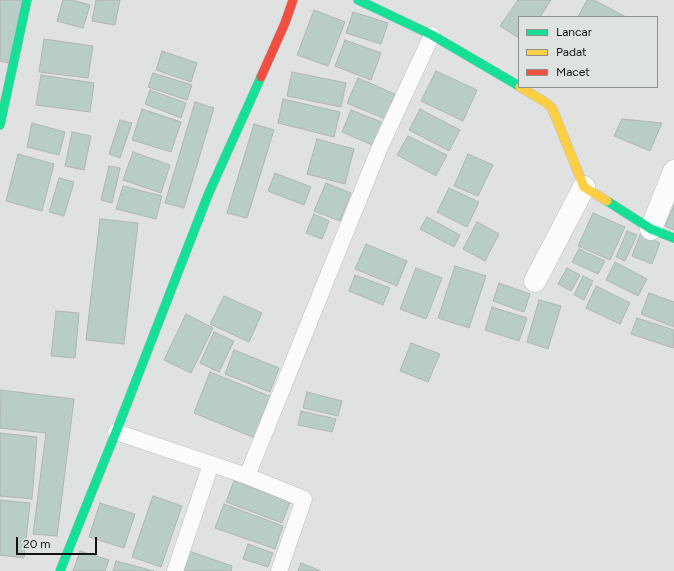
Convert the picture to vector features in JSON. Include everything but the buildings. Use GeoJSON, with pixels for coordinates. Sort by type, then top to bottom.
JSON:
{"type":"FeatureCollection","features":[{"type":"Feature","properties":{"kind":"street"},"geometry":{"type":"LineString","coordinates":[[0,125],[27,0]]}},
{"type":"Feature","properties":{"kind":"street"},"geometry":{"type":"LineString","coordinates":[[60,571],[208,195],[294,0]]}},
{"type":"Feature","properties":{"kind":"street"},"geometry":{"type":"LineString","coordinates":[[358,0],[432,35],[518,86]]}},
{"type":"Feature","properties":{"kind":"street"},"geometry":{"type":"LineString","coordinates":[[522,88],[552,108],[584,187],[651,229],[674,238]]}},
{"type":"Feature","properties":{"kind":"street"},"geometry":{"type":"LineString","coordinates":[[651,229],[674,171]]}},
{"type":"Feature","properties":{"kind":"street"},"geometry":{"type":"LineString","coordinates":[[534,281],[584,187]]}},
{"type":"Feature","properties":{"kind":"lane"},"geometry":{"type":"LineString","coordinates":[[247,476],[380,147],[432,35]]}},
{"type":"Feature","properties":{"kind":"lane"},"geometry":{"type":"LineString","coordinates":[[116,432],[247,476],[304,499],[279,571]]}},
{"type":"Feature","properties":{"kind":"lane"},"geometry":{"type":"LineString","coordinates":[[175,571],[211,464]]}},
{"type":"Feature","properties":{"kind":"traffic: fast"},"geometry":{"type":"LineString","coordinates":[[0,125],[27,0]]}},
{"type":"Feature","properties":{"kind":"traffic: fast"},"geometry":{"type":"LineString","coordinates":[[358,0],[432,35],[518,85]]}},
{"type":"Feature","properties":{"kind":"traffic: fast"},"geometry":{"type":"LineString","coordinates":[[60,571],[208,195],[261,77]]}},
{"type":"Feature","properties":{"kind":"traffic: fast"},"geometry":{"type":"LineString","coordinates":[[607,201],[651,229],[674,238]]}},
{"type":"Feature","properties":{"kind":"traffic: slow"},"geometry":{"type":"LineString","coordinates":[[522,88],[552,108],[584,187],[607,201]]}},
{"type":"Feature","properties":{"kind":"traffic: jam"},"geometry":{"type":"LineString","coordinates":[[261,77],[285,23],[293,0]]}}]}
